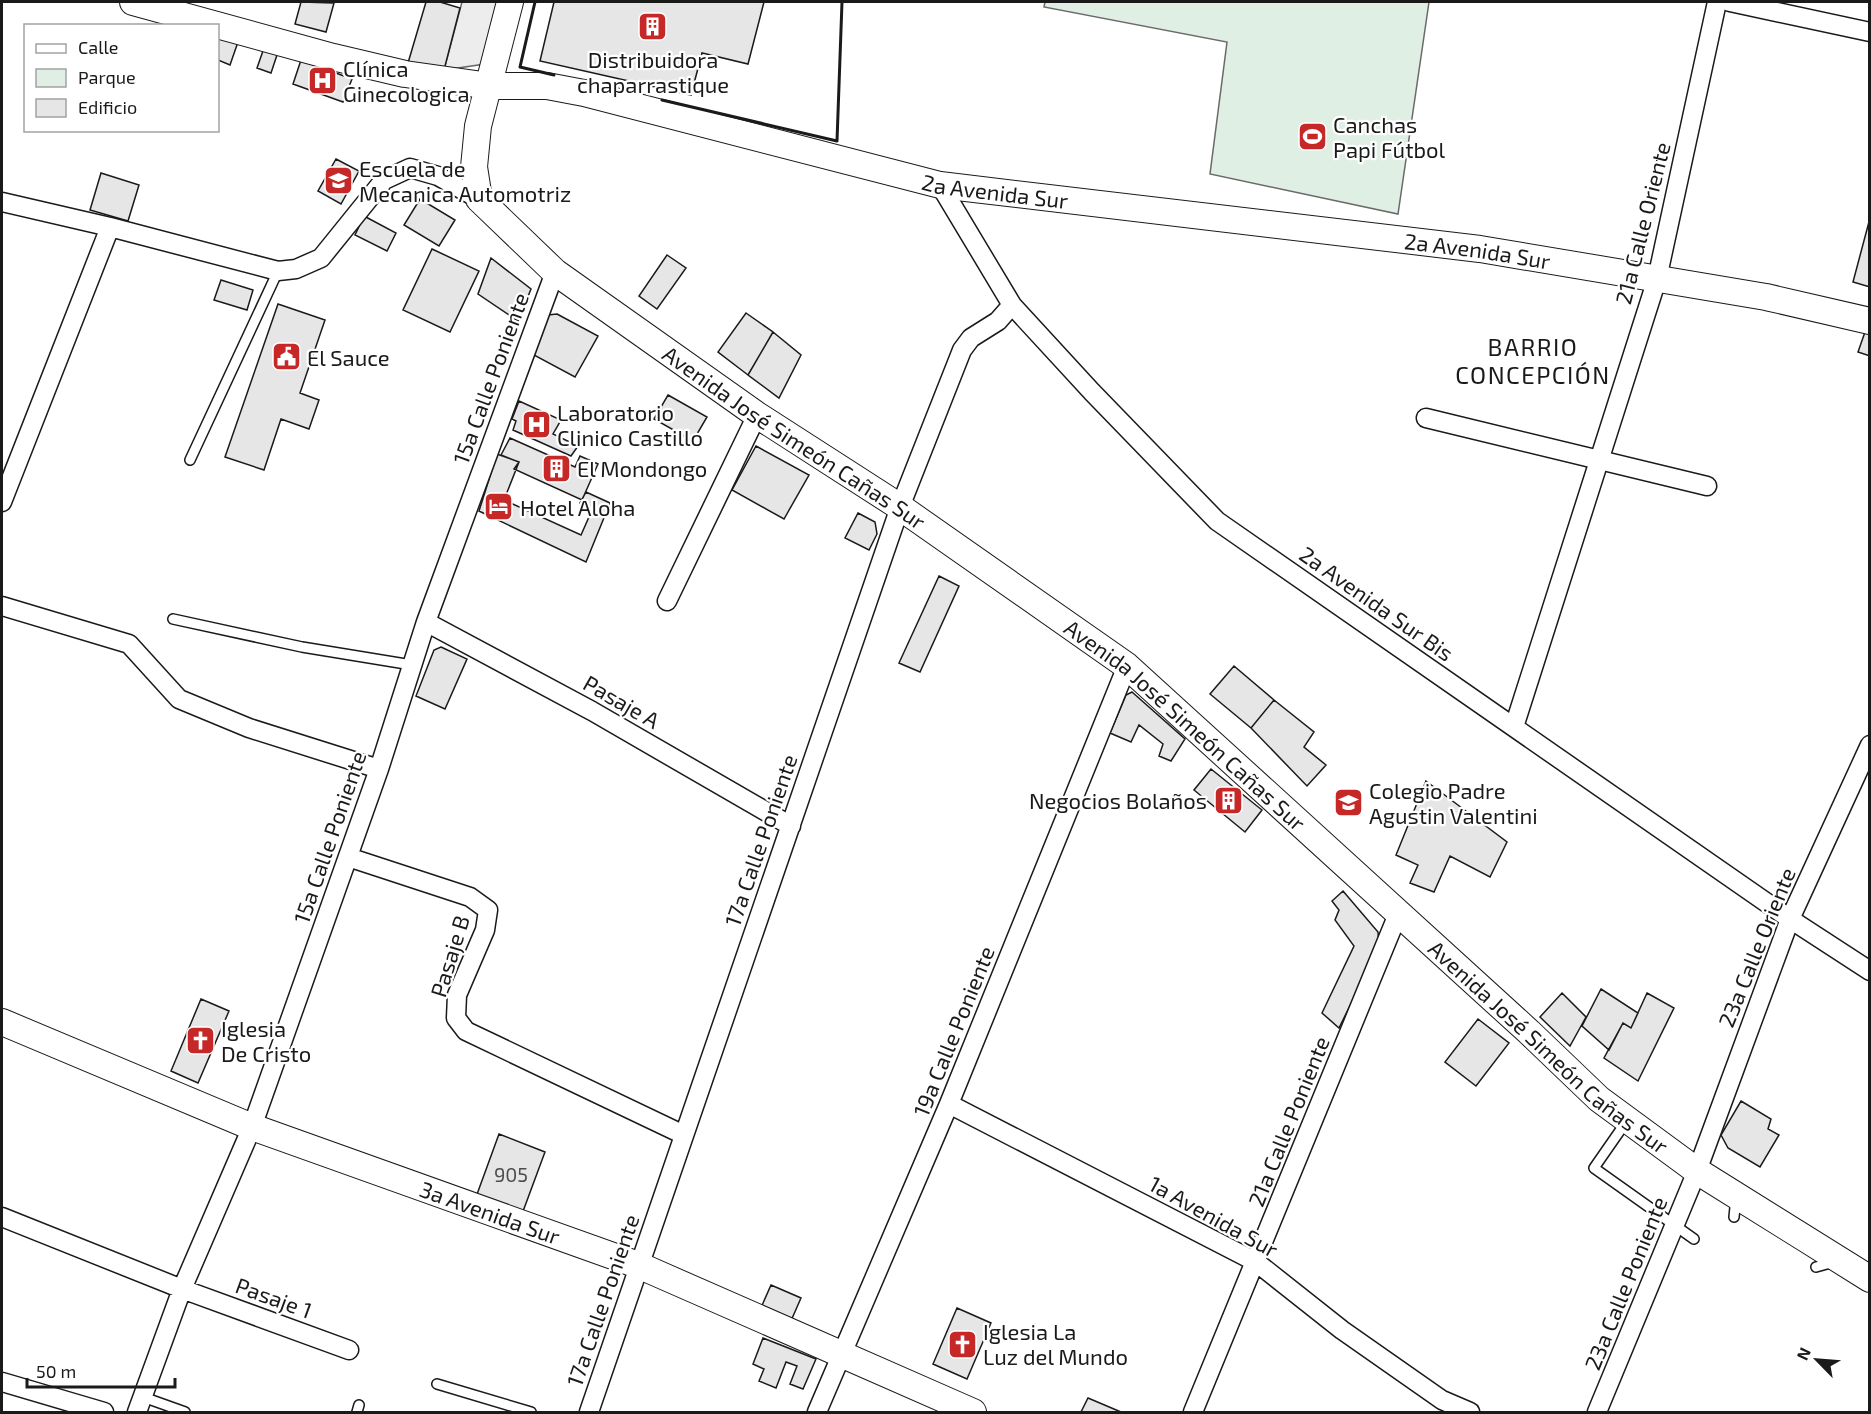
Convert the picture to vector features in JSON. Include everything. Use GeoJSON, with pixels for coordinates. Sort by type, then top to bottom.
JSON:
{"type":"FeatureCollection","features":[{"type":"Feature","properties":{"kind":"street","name":"2a Avenida Sur"},"geometry":{"type":"LineString","coordinates":[[133,2],[213,24]]}},
{"type":"Feature","properties":{"kind":"street"},"geometry":{"type":"LineString","coordinates":[[479,199],[474,167],[478,126],[510,2]]}},
{"type":"Feature","properties":{"kind":"street","name":"21a Calle Oriente"},"geometry":{"type":"LineString","coordinates":[[1514,727],[1657,279],[1717,2]]}},
{"type":"Feature","properties":{"kind":"street"},"geometry":{"type":"LineString","coordinates":[[1730,2],[1869,32]]}},
{"type":"Feature","properties":{"kind":"street","name":"2a Avenida Sur"},"geometry":{"type":"LineString","coordinates":[[219,26],[405,74],[490,86],[547,86],[584,93],[940,185],[1480,249],[1766,297],[1869,321]]}},
{"type":"Feature","properties":{"kind":"street","name":"Avenida José Simeón Cañas Sur"},"geometry":{"type":"LineString","coordinates":[[2,202],[110,227],[278,271],[296,269],[321,258],[384,180],[410,168],[438,176],[479,199],[555,272],[757,415],[900,507],[1127,666],[1528,1032],[1599,1100],[1697,1171],[1735,1206],[1828,1264],[1869,1279]]}},
{"type":"Feature","properties":{"kind":"street","name":"2a Avenida Sur Bis"},"geometry":{"type":"LineString","coordinates":[[940,185],[1012,305],[1217,522],[1790,919],[1869,971]]}},
{"type":"Feature","properties":{"kind":"street"},"geometry":{"type":"LineString","coordinates":[[2,502],[110,227]]}},
{"type":"Feature","properties":{"kind":"street","name":"15a Calle Poniente"},"geometry":{"type":"LineString","coordinates":[[140,1405],[182,1289],[252,1127],[379,769],[426,622],[555,272]]}},
{"type":"Feature","properties":{"kind":"street","name":"17a Calle Poniente"},"geometry":{"type":"LineString","coordinates":[[589,1413],[900,507],[962,350],[971,338],[998,321],[1012,305]]}},
{"type":"Feature","properties":{"kind":"street"},"geometry":{"type":"LineString","coordinates":[[668,601],[757,415]]}},
{"type":"Feature","properties":{"kind":"street"},"geometry":{"type":"LineString","coordinates":[[1426,418],[1707,486]]}},
{"type":"Feature","properties":{"kind":"street"},"geometry":{"type":"LineString","coordinates":[[2,606],[129,644],[179,699],[249,728],[379,769]]}},
{"type":"Feature","properties":{"kind":"street","name":"Pasaje A"},"geometry":{"type":"LineString","coordinates":[[426,622],[592,711],[790,826]]}},
{"type":"Feature","properties":{"kind":"street","name":"19a Calle Poniente"},"geometry":{"type":"LineString","coordinates":[[817,1413],[949,1104],[1127,666]]}},
{"type":"Feature","properties":{"kind":"street","name":"23a Calle Oriente"},"geometry":{"type":"LineString","coordinates":[[1697,1171],[1790,919],[1869,745]]}},
{"type":"Feature","properties":{"kind":"street","name":"Pasaje B"},"geometry":{"type":"LineString","coordinates":[[348,857],[470,897],[488,910],[485,930],[457,995],[456,1018],[466,1031],[684,1135]]}},
{"type":"Feature","properties":{"kind":"street","name":"21a Calle Poniente"},"geometry":{"type":"LineString","coordinates":[[1193,1413],[1398,914]]}},
{"type":"Feature","properties":{"kind":"street","name":"3a Avenida Sur"},"geometry":{"type":"LineString","coordinates":[[2,1022],[252,1127],[638,1265],[842,1354],[938,1405],[973,1413]]}},
{"type":"Feature","properties":{"kind":"street","name":"1a Avenida Sur"},"geometry":{"type":"LineString","coordinates":[[949,1104],[1256,1262],[1342,1330],[1424,1388],[1442,1400],[1470,1413]]}},
{"type":"Feature","properties":{"kind":"street","name":"23a Calle Poniente"},"geometry":{"type":"LineString","coordinates":[[1597,1413],[1697,1171]]}},
{"type":"Feature","properties":{"kind":"street","name":"Pasaje 1"},"geometry":{"type":"LineString","coordinates":[[2,1217],[182,1289],[349,1350]]}},
{"type":"Feature","properties":{"kind":"street"},"geometry":{"type":"LineString","coordinates":[[2,1382],[104,1413]]}},
{"type":"Feature","properties":{"kind":"lane"},"geometry":{"type":"LineString","coordinates":[[190,460],[278,271]]}},
{"type":"Feature","properties":{"kind":"lane"},"geometry":{"type":"LineString","coordinates":[[173,619],[302,647],[412,665]]}},
{"type":"Feature","properties":{"kind":"lane"},"geometry":{"type":"LineString","coordinates":[[1627,1120],[1594,1168],[1694,1239]]}},
{"type":"Feature","properties":{"kind":"lane"},"geometry":{"type":"LineString","coordinates":[[437,1384],[531,1413]]}},
{"type":"Feature","properties":{"kind":"lane"},"geometry":{"type":"LineString","coordinates":[[140,1405],[184,1413]]}},
{"type":"Feature","properties":{"kind":"green space","name":"Canchas Papi Fútbol"},"geometry":{"type":"Polygon","coordinates":[[[1045,2],[1429,2],[1398,214],[1210,174],[1227,42],[1044,7],[1045,2]]]}},
{"type":"Feature","properties":{"kind":"shaded area"},"geometry":{"type":"Polygon","coordinates":[[[462,2],[498,2],[485,64],[444,70],[462,2]]]}},
{"type":"Feature","properties":{"kind":"building"},"geometry":{"type":"Polygon","coordinates":[[[301,2],[334,3],[326,32],[295,24],[301,2]]]}},
{"type":"Feature","properties":{"kind":"building"},"geometry":{"type":"Polygon","coordinates":[[[426,2],[440,2],[460,8],[444,70],[408,63],[426,2]]]}},
{"type":"Feature","properties":{"kind":"building","name":"Distribuidora chaparrastique"},"geometry":{"type":"Polygon","coordinates":[[[554,2],[764,2],[748,64],[702,53],[691,95],[540,61],[554,2]]]}},
{"type":"Feature","properties":{"kind":"building"},"geometry":{"type":"Polygon","coordinates":[[[219,35],[238,42],[230,65],[219,60],[219,35]]]}},
{"type":"Feature","properties":{"kind":"building"},"geometry":{"type":"Polygon","coordinates":[[[264,48],[278,52],[271,73],[257,68],[264,48]]]}},
{"type":"Feature","properties":{"kind":"building","name":"Clínica Ginecologica"},"geometry":{"type":"Polygon","coordinates":[[[301,60],[352,79],[343,102],[293,84],[301,60]]]}},
{"type":"Feature","properties":{"kind":"building","name":"Escuela de Mecanica Automotriz"},"geometry":{"type":"Polygon","coordinates":[[[336,159],[359,171],[341,204],[318,191],[336,159]]]}},
{"type":"Feature","properties":{"kind":"building"},"geometry":{"type":"Polygon","coordinates":[[[101,173],[139,185],[128,221],[90,210],[101,173]]]}},
{"type":"Feature","properties":{"kind":"building"},"geometry":{"type":"Polygon","coordinates":[[[420,199],[455,220],[439,246],[404,225],[420,199]]]}},
{"type":"Feature","properties":{"kind":"building"},"geometry":{"type":"Polygon","coordinates":[[[364,216],[396,233],[387,251],[355,235],[364,216]]]}},
{"type":"Feature","properties":{"kind":"building"},"geometry":{"type":"Polygon","coordinates":[[[1870,218],[1870,287],[1853,282],[1870,218]]]}},
{"type":"Feature","properties":{"kind":"building"},"geometry":{"type":"Polygon","coordinates":[[[432,249],[479,271],[450,332],[403,310],[432,249]]]}},
{"type":"Feature","properties":{"kind":"building"},"geometry":{"type":"Polygon","coordinates":[[[667,255],[686,268],[657,309],[639,296],[667,255]]]}},
{"type":"Feature","properties":{"kind":"building"},"geometry":{"type":"Polygon","coordinates":[[[491,258],[531,289],[518,321],[478,294],[491,258]]]}},
{"type":"Feature","properties":{"kind":"building"},"geometry":{"type":"Polygon","coordinates":[[[221,280],[253,290],[247,310],[214,300],[221,280]]]}},
{"type":"Feature","properties":{"kind":"building","name":"El Sauce"},"geometry":{"type":"Polygon","coordinates":[[[278,304],[325,320],[300,393],[319,400],[309,429],[281,419],[264,470],[225,457],[278,304]]]}},
{"type":"Feature","properties":{"kind":"building"},"geometry":{"type":"Polygon","coordinates":[[[746,313],[773,332],[748,375],[718,352],[746,313]]]}},
{"type":"Feature","properties":{"kind":"building"},"geometry":{"type":"Polygon","coordinates":[[[557,314],[598,336],[575,377],[532,354],[548,315],[557,314]]]}},
{"type":"Feature","properties":{"kind":"building"},"geometry":{"type":"Polygon","coordinates":[[[773,332],[801,355],[779,398],[748,375],[773,332]]]}},
{"type":"Feature","properties":{"kind":"building"},"geometry":{"type":"Polygon","coordinates":[[[1865,332],[1870,334],[1870,356],[1858,352],[1865,332]]]}},
{"type":"Feature","properties":{"kind":"building","name":"El Mondongo"},"geometry":{"type":"Polygon","coordinates":[[[668,395],[707,417],[693,441],[654,419],[668,395]]]}},
{"type":"Feature","properties":{"kind":"building","name":"Laboratorio Clinico Castillo"},"geometry":{"type":"Polygon","coordinates":[[[519,401],[561,420],[553,434],[578,446],[571,456],[513,430],[516,421],[512,419],[519,401]]]}},
{"type":"Feature","properties":{"kind":"building","name":"El Mondongo"},"geometry":{"type":"Polygon","coordinates":[[[510,438],[575,467],[580,456],[598,464],[582,500],[514,469],[519,462],[501,455],[510,438]]]}},
{"type":"Feature","properties":{"kind":"building"},"geometry":{"type":"Polygon","coordinates":[[[756,446],[809,475],[784,519],[732,490],[756,446]]]}},
{"type":"Feature","properties":{"kind":"building","name":"Hotel Aloha"},"geometry":{"type":"Polygon","coordinates":[[[497,454],[519,462],[504,500],[581,535],[592,510],[580,503],[586,492],[610,503],[586,562],[479,511],[497,454]]]}},
{"type":"Feature","properties":{"kind":"building"},"geometry":{"type":"Polygon","coordinates":[[[858,513],[875,522],[877,534],[869,550],[845,538],[858,513]]]}},
{"type":"Feature","properties":{"kind":"building"},"geometry":{"type":"Polygon","coordinates":[[[939,576],[959,586],[920,672],[899,663],[939,576]]]}},
{"type":"Feature","properties":{"kind":"building"},"geometry":{"type":"Polygon","coordinates":[[[441,647],[467,659],[445,709],[416,696],[434,650],[441,647]]]}},
{"type":"Feature","properties":{"kind":"building"},"geometry":{"type":"Polygon","coordinates":[[[1234,666],[1274,700],[1251,728],[1210,694],[1234,666]]]}},
{"type":"Feature","properties":{"kind":"building"},"geometry":{"type":"Polygon","coordinates":[[[1132,692],[1185,739],[1171,761],[1159,756],[1163,744],[1139,725],[1131,742],[1110,733],[1126,695],[1132,692]]]}},
{"type":"Feature","properties":{"kind":"building"},"geometry":{"type":"Polygon","coordinates":[[[1274,700],[1314,732],[1304,747],[1326,765],[1307,786],[1251,728],[1274,700]]]}},
{"type":"Feature","properties":{"kind":"building","name":"Negocios Bolaños"},"geometry":{"type":"Polygon","coordinates":[[[1211,769],[1262,810],[1245,832],[1194,790],[1211,769]]]}},
{"type":"Feature","properties":{"kind":"building"},"geometry":{"type":"Polygon","coordinates":[[[1426,781],[1507,842],[1490,877],[1450,856],[1434,892],[1410,883],[1418,865],[1396,855],[1426,781]]]}},
{"type":"Feature","properties":{"kind":"building"},"geometry":{"type":"Polygon","coordinates":[[[1343,891],[1378,932],[1379,947],[1339,1028],[1322,1013],[1354,946],[1335,920],[1339,910],[1332,901],[1343,891]]]}},
{"type":"Feature","properties":{"kind":"building"},"geometry":{"type":"Polygon","coordinates":[[[1601,989],[1638,1013],[1631,1028],[1623,1023],[1609,1050],[1582,1026],[1601,989]]]}},
{"type":"Feature","properties":{"kind":"building"},"geometry":{"type":"Polygon","coordinates":[[[1562,993],[1586,1017],[1570,1046],[1540,1017],[1562,993]]]}},
{"type":"Feature","properties":{"kind":"building"},"geometry":{"type":"Polygon","coordinates":[[[1647,993],[1674,1008],[1638,1081],[1604,1058],[1623,1023],[1631,1028],[1647,993]]]}},
{"type":"Feature","properties":{"kind":"building","name":"Iglesia De Cristo"},"geometry":{"type":"Polygon","coordinates":[[[201,999],[229,1011],[198,1083],[171,1071],[201,999]]]}},
{"type":"Feature","properties":{"kind":"building"},"geometry":{"type":"Polygon","coordinates":[[[1478,1019],[1509,1043],[1476,1086],[1445,1062],[1478,1019]]]}},
{"type":"Feature","properties":{"kind":"building"},"geometry":{"type":"Polygon","coordinates":[[[1741,1101],[1771,1119],[1768,1129],[1779,1135],[1760,1167],[1728,1148],[1721,1135],[1741,1101]]]}},
{"type":"Feature","properties":{"kind":"building"},"geometry":{"type":"Polygon","coordinates":[[[499,1134],[545,1152],[522,1214],[476,1197],[499,1134]]]}},
{"type":"Feature","properties":{"kind":"building"},"geometry":{"type":"Polygon","coordinates":[[[771,1285],[801,1298],[790,1323],[760,1310],[771,1285]]]}},
{"type":"Feature","properties":{"kind":"building","name":"Iglesia La Luz del Mundo"},"geometry":{"type":"Polygon","coordinates":[[[957,1308],[991,1323],[967,1379],[933,1364],[957,1308]]]}},
{"type":"Feature","properties":{"kind":"building"},"geometry":{"type":"Polygon","coordinates":[[[763,1338],[816,1359],[803,1389],[790,1384],[797,1366],[786,1362],[776,1388],[759,1381],[764,1369],[753,1364],[763,1338]]]}},
{"type":"Feature","properties":{"kind":"building"},"geometry":{"type":"Polygon","coordinates":[[[1088,1398],[1121,1412],[1081,1412],[1088,1398]]]}},
{"type":"Feature","properties":{"kind":"wall"},"geometry":{"type":"LineString","coordinates":[[535,2],[520,67],[554,75]]}},
{"type":"Feature","properties":{"kind":"wall"},"geometry":{"type":"LineString","coordinates":[[662,100],[837,141],[842,2]]}},
{"type":"Feature","properties":{"kind":"place","name":"Distribuidora chaparrastique"},"geometry":{"type":"Point","coordinates":[653,27]}},
{"type":"Feature","properties":{"kind":"place","name":"Clínica Ginecologica"},"geometry":{"type":"Point","coordinates":[322,81]}},
{"type":"Feature","properties":{"kind":"place","name":"Canchas Papi Fútbol"},"geometry":{"type":"Point","coordinates":[1312,137]}},
{"type":"Feature","properties":{"kind":"place","name":"Escuela de Mecanica Automotriz"},"geometry":{"type":"Point","coordinates":[338,181]}},
{"type":"Feature","properties":{"kind":"place","name":"El Sauce"},"geometry":{"type":"Point","coordinates":[286,357]}},
{"type":"Feature","properties":{"kind":"place","name":"Laboratorio Clinico Castillo"},"geometry":{"type":"Point","coordinates":[536,425]}},
{"type":"Feature","properties":{"kind":"place","name":"El Mondongo"},"geometry":{"type":"Point","coordinates":[556,468]}},
{"type":"Feature","properties":{"kind":"place","name":"Hotel Aloha"},"geometry":{"type":"Point","coordinates":[499,507]}},
{"type":"Feature","properties":{"kind":"place","name":"Negocios Bolaños"},"geometry":{"type":"Point","coordinates":[1228,800]}},
{"type":"Feature","properties":{"kind":"place","name":"Colegio Padre Agustin Valentini"},"geometry":{"type":"Point","coordinates":[1348,803]}},
{"type":"Feature","properties":{"kind":"place","name":"Iglesia De Cristo"},"geometry":{"type":"Point","coordinates":[200,1041]}},
{"type":"Feature","properties":{"kind":"place","name":"Iglesia La Luz del Mundo"},"geometry":{"type":"Point","coordinates":[962,1344]}},
{"type":"Feature","properties":{"kind":"district","name":"BARRIO CONCEPCIÓN"},"geometry":{"type":"Point","coordinates":[1533,360]}}]}
